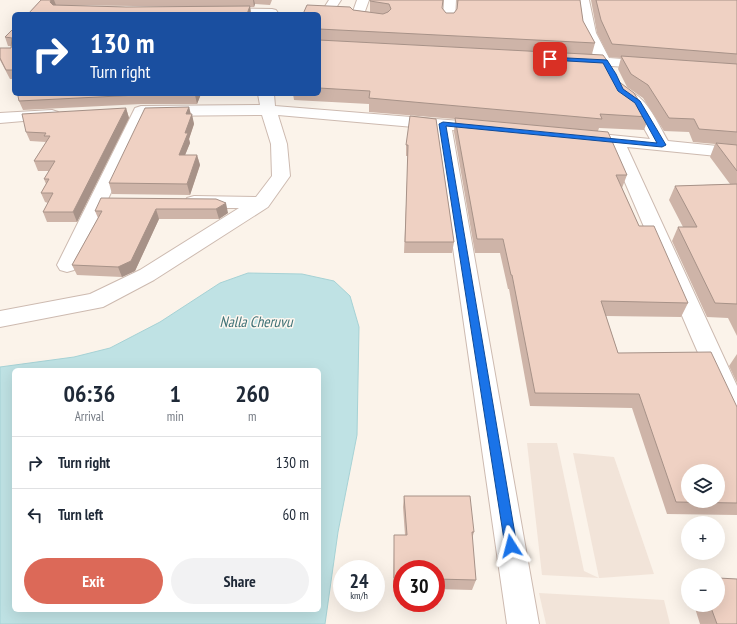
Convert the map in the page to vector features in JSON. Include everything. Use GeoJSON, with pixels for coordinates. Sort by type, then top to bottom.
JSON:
{"type":"FeatureCollection","features":[{"type":"Feature","properties":{"kind":"street"},"geometry":{"type":"LineString","coordinates":[[273,12],[276,0]]}},
{"type":"Feature","properties":{"kind":"street"},"geometry":{"type":"LineString","coordinates":[[328,11],[335,0]]}},
{"type":"Feature","properties":{"kind":"street"},"geometry":{"type":"LineString","coordinates":[[363,0],[357,17],[383,20]]}},
{"type":"Feature","properties":{"kind":"street"},"geometry":{"type":"LineString","coordinates":[[449,20],[450,0]]}},
{"type":"Feature","properties":{"kind":"street"},"geometry":{"type":"LineString","coordinates":[[583,0],[589,33],[599,55],[618,84],[637,102],[662,145]]}},
{"type":"Feature","properties":{"kind":"street"},"geometry":{"type":"LineString","coordinates":[[568,60],[660,66]]}},
{"type":"Feature","properties":{"kind":"street"},"geometry":{"type":"LineString","coordinates":[[0,319],[95,301],[147,275],[261,203],[272,190],[280,176],[279,144],[267,102]]}},
{"type":"Feature","properties":{"kind":"street"},"geometry":{"type":"LineString","coordinates":[[67,265],[106,201],[134,111],[267,102],[443,124],[498,129]]}},
{"type":"Feature","properties":{"kind":"street"},"geometry":{"type":"LineString","coordinates":[[0,118],[64,114]]}},
{"type":"Feature","properties":{"kind":"street"},"geometry":{"type":"LineString","coordinates":[[443,124],[523,624]]}},
{"type":"Feature","properties":{"kind":"street"},"geometry":{"type":"LineString","coordinates":[[569,136],[737,153]]}},
{"type":"Feature","properties":{"kind":"street"},"geometry":{"type":"LineString","coordinates":[[616,141],[703,339],[737,412]]}},
{"type":"Feature","properties":{"kind":"street"},"geometry":{"type":"LineString","coordinates":[[176,202],[261,203]]}},
{"type":"Feature","properties":{"kind":"shaded area"},"geometry":{"type":"Polygon","coordinates":[[[527,443],[557,443],[584,571],[599,578],[542,575],[527,443]]]}},
{"type":"Feature","properties":{"kind":"shaded area"},"geometry":{"type":"Polygon","coordinates":[[[573,453],[614,457],[654,574],[599,578],[573,453]]]}},
{"type":"Feature","properties":{"kind":"shaded area"},"geometry":{"type":"Polygon","coordinates":[[[539,593],[664,600],[670,624],[546,624],[539,593]]]}},
{"type":"Feature","properties":{"kind":"water","name":"Nalla Cheruvu"},"geometry":{"type":"Polygon","coordinates":[[[248,273],[302,274],[334,281],[350,296],[359,327],[357,435],[333,560],[325,624],[0,624],[0,367],[74,357],[110,348],[160,322],[220,283],[248,273]]]}},
{"type":"Feature","properties":{"kind":"building"},"geometry":{"type":"Polygon","coordinates":[[[41,0],[51,0],[50,2],[53,5],[126,7],[250,6],[248,12],[30,12],[41,0]]]}},
{"type":"Feature","properties":{"kind":"building"},"geometry":{"type":"Polygon","coordinates":[[[443,0],[442,8],[446,13],[454,13],[457,9],[458,0],[580,0],[583,21],[595,43],[321,29],[321,12],[304,12],[307,5],[350,7],[353,10],[383,14],[391,9],[389,4],[370,1],[443,0]]]}},
{"type":"Feature","properties":{"kind":"building"},"geometry":{"type":"Polygon","coordinates":[[[596,0],[737,0],[737,54],[612,44],[601,20],[596,0]]]}},
{"type":"Feature","properties":{"kind":"building"},"geometry":{"type":"Polygon","coordinates":[[[12,30],[12,38],[5,37],[12,30]]]}},
{"type":"Feature","properties":{"kind":"building"},"geometry":{"type":"Polygon","coordinates":[[[12,38],[12,70],[6,70],[0,58],[0,48],[11,48],[12,38]]]}},
{"type":"Feature","properties":{"kind":"building"},"geometry":{"type":"Polygon","coordinates":[[[321,40],[603,55],[618,81],[634,93],[649,117],[600,114],[602,119],[369,98],[370,91],[321,88],[321,40]]]}},
{"type":"Feature","properties":{"kind":"building"},"geometry":{"type":"Polygon","coordinates":[[[621,56],[737,64],[737,132],[699,129],[694,119],[669,118],[648,85],[631,74],[621,56]]]}},
{"type":"Feature","properties":{"kind":"building"},"geometry":{"type":"Polygon","coordinates":[[[18,96],[118,96],[19,101],[18,96]]]}},
{"type":"Feature","properties":{"kind":"building"},"geometry":{"type":"Polygon","coordinates":[[[189,107],[186,114],[192,114],[185,133],[188,133],[179,155],[197,155],[187,184],[109,183],[145,108],[189,107]]]}},
{"type":"Feature","properties":{"kind":"building"},"geometry":{"type":"Polygon","coordinates":[[[126,108],[73,212],[43,212],[53,193],[41,193],[49,179],[44,179],[55,161],[34,161],[50,136],[44,136],[46,133],[26,132],[22,114],[126,108]]]}},
{"type":"Feature","properties":{"kind":"building"},"geometry":{"type":"Polygon","coordinates":[[[410,116],[436,119],[454,242],[405,242],[408,145],[406,145],[410,116]]]}},
{"type":"Feature","properties":{"kind":"building"},"geometry":{"type":"Polygon","coordinates":[[[455,118],[608,132],[627,175],[616,175],[639,226],[654,226],[688,303],[601,301],[618,353],[711,352],[737,407],[737,503],[725,503],[725,464],[681,464],[681,502],[676,502],[639,394],[535,393],[512,275],[503,239],[477,239],[455,118]]]}},
{"type":"Feature","properties":{"kind":"building"},"geometry":{"type":"Polygon","coordinates":[[[716,143],[737,145],[737,171],[716,143]]]}},
{"type":"Feature","properties":{"kind":"building"},"geometry":{"type":"Polygon","coordinates":[[[737,184],[737,304],[715,303],[678,227],[697,227],[675,186],[737,184]]]}},
{"type":"Feature","properties":{"kind":"building"},"geometry":{"type":"Polygon","coordinates":[[[101,198],[216,199],[226,203],[216,209],[156,209],[131,261],[118,267],[72,265],[102,211],[95,211],[101,198]]]}},
{"type":"Feature","properties":{"kind":"building"},"geometry":{"type":"Polygon","coordinates":[[[404,496],[470,496],[474,532],[472,532],[476,580],[445,579],[445,560],[394,560],[394,535],[407,535],[404,496]]]}},
{"type":"Feature","properties":{"kind":"building"},"geometry":{"type":"Polygon","coordinates":[[[725,578],[737,579],[737,624],[717,624],[713,612],[725,612],[725,578]]]}},
{"type":"Feature","properties":{"kind":"route"},"geometry":{"type":"LineString","coordinates":[[511,546],[443,124],[662,145],[637,102],[620,90],[613,74],[605,62],[550,59]]}}]}
